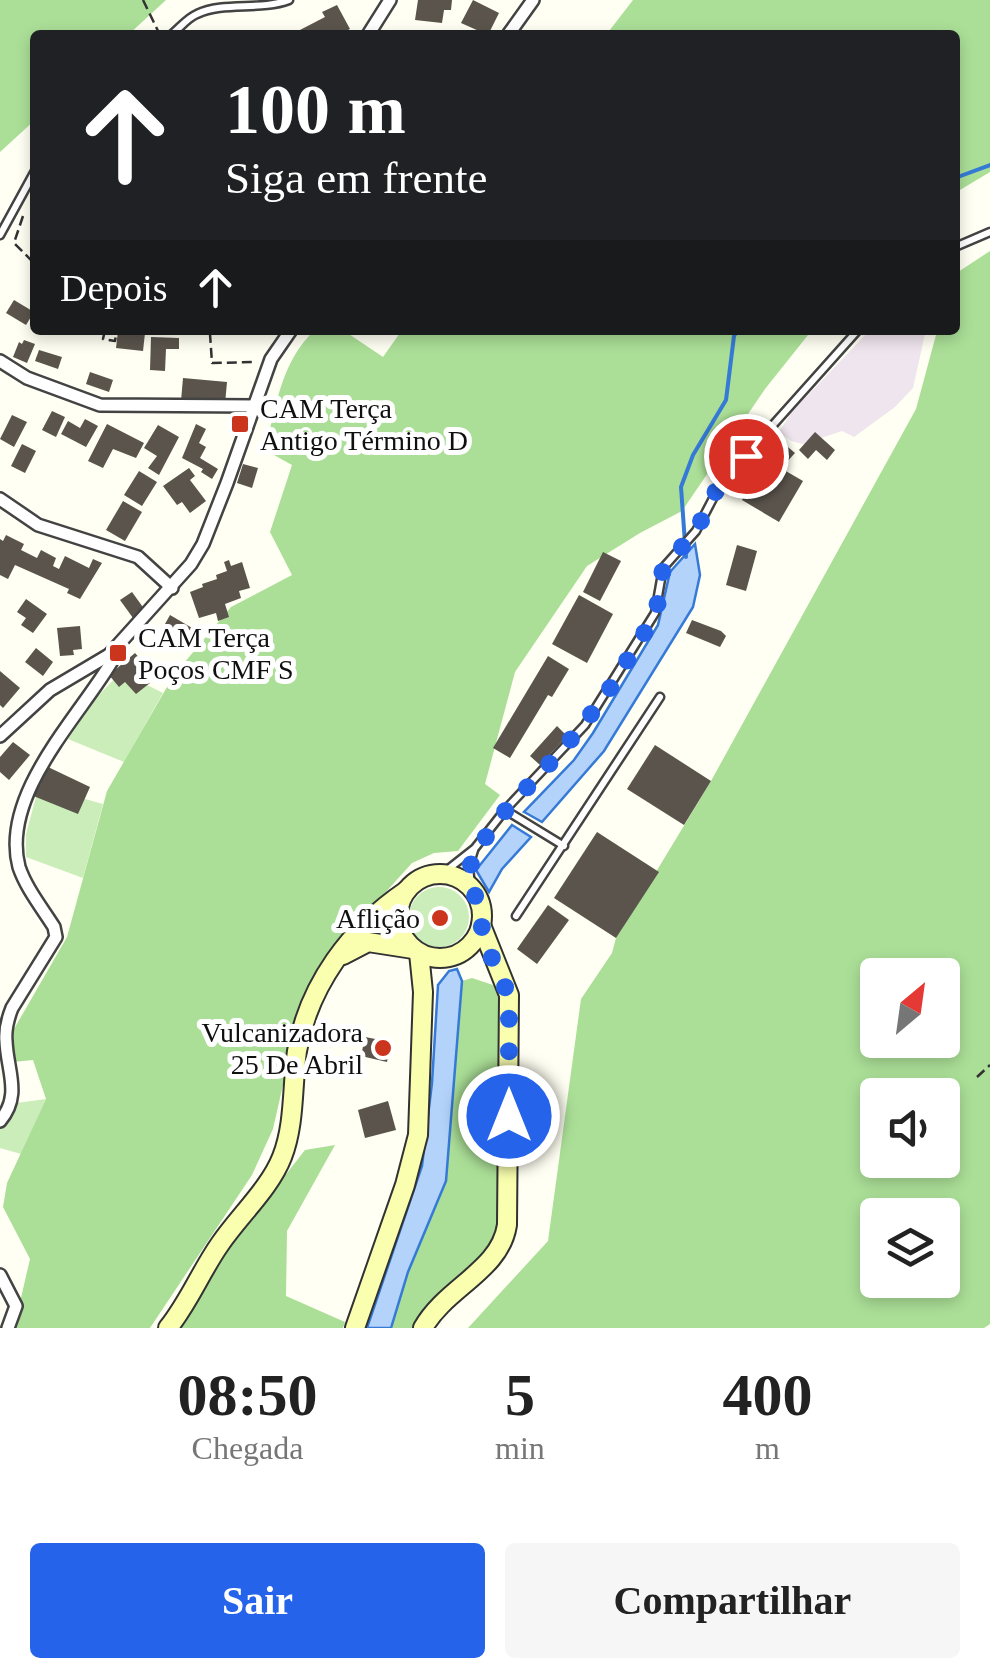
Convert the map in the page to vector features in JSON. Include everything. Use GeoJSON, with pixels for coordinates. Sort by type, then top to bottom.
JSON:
{"type":"FeatureCollection","features":[{"type":"Feature","properties":{"kind":"main road"},"geometry":{"type":"LineString","coordinates":[[168,1328],[220,1243],[280,1163],[289,1134],[298,1050],[308,1010],[334,961],[383,906],[422,878],[442,874],[468,885],[507,988],[510,1188],[506,1237],[498,1253],[434,1308],[423,1328]]}},
{"type":"Feature","properties":{"kind":"main road"},"geometry":{"type":"LineString","coordinates":[[356,1328],[406,1184],[418,1135],[424,992],[416,951],[403,937],[398,922],[399,906],[406,891]]}},
{"type":"Feature","properties":{"kind":"main road"},"geometry":{"type":"LineString","coordinates":[[424,992],[453,956],[474,941],[481,915]]}},
{"type":"Feature","properties":{"kind":"main road"},"geometry":{"type":"LineString","coordinates":[[334,961],[368,942],[453,956],[500,973]]}},
{"type":"Feature","properties":{"kind":"street"},"geometry":{"type":"LineString","coordinates":[[371,30],[390,0]]}},
{"type":"Feature","properties":{"kind":"street"},"geometry":{"type":"LineString","coordinates":[[512,30],[534,0]]}},
{"type":"Feature","properties":{"kind":"street"},"geometry":{"type":"LineString","coordinates":[[0,736],[50,690],[109,655],[172,588],[203,544],[271,359],[287,335]]}},
{"type":"Feature","properties":{"kind":"street"},"geometry":{"type":"LineString","coordinates":[[0,362],[27,378],[100,405],[255,406]]}},
{"type":"Feature","properties":{"kind":"street"},"geometry":{"type":"LineString","coordinates":[[0,498],[38,525],[138,557],[172,588]]}},
{"type":"Feature","properties":{"kind":"street"},"geometry":{"type":"LineString","coordinates":[[0,1121],[13,1099],[5,1038],[8,1020],[56,937],[19,868],[14,848],[19,812],[29,783],[112,662],[109,655]]}},
{"type":"Feature","properties":{"kind":"street"},"geometry":{"type":"LineString","coordinates":[[0,1274],[16,1306],[8,1328]]}},
{"type":"Feature","properties":{"kind":"lane"},"geometry":{"type":"LineString","coordinates":[[177,30],[205,10],[268,6],[288,0]]}},
{"type":"Feature","properties":{"kind":"lane"},"geometry":{"type":"LineString","coordinates":[[0,234],[30,178]]}},
{"type":"Feature","properties":{"kind":"lane"},"geometry":{"type":"LineString","coordinates":[[960,245],[990,232]]}},
{"type":"Feature","properties":{"kind":"lane"},"geometry":{"type":"LineString","coordinates":[[442,874],[475,848],[604,698],[656,614],[663,568],[696,531],[720,483],[853,335]]}},
{"type":"Feature","properties":{"kind":"lane"},"geometry":{"type":"LineString","coordinates":[[516,916],[660,697]]}},
{"type":"Feature","properties":{"kind":"lane"},"geometry":{"type":"LineString","coordinates":[[506,810],[564,846]]}},
{"type":"Feature","properties":{"kind":"lane"},"geometry":{"type":"LineString","coordinates":[[468,885],[475,848]]}},
{"type":"Feature","properties":{"kind":"path"},"geometry":{"type":"LineString","coordinates":[[142,0],[157,30]]}},
{"type":"Feature","properties":{"kind":"path"},"geometry":{"type":"LineString","coordinates":[[25,185],[24,209],[14,242],[30,259]]}},
{"type":"Feature","properties":{"kind":"path"},"geometry":{"type":"LineString","coordinates":[[210,335],[212,363],[258,362]]}},
{"type":"Feature","properties":{"kind":"path"},"geometry":{"type":"LineString","coordinates":[[977,1077],[990,1066]]}},
{"type":"Feature","properties":{"kind":"shaded area"},"geometry":{"type":"Polygon","coordinates":[[[865,335],[925,335],[913,388],[895,407],[854,437],[842,431],[810,446],[791,441],[779,432],[791,413],[865,335]]]}},
{"type":"Feature","properties":{"kind":"green space"},"geometry":{"type":"Polygon","coordinates":[[[0,0],[166,0],[133,30],[30,30],[30,125],[0,152],[0,0]]]}},
{"type":"Feature","properties":{"kind":"green space"},"geometry":{"type":"Polygon","coordinates":[[[633,0],[990,0],[990,172],[960,190],[960,30],[610,30],[633,0]]]}},
{"type":"Feature","properties":{"kind":"green space"},"geometry":{"type":"Polygon","coordinates":[[[990,251],[990,1324],[984,1328],[468,1328],[548,1241],[581,999],[612,953],[616,938],[711,781],[916,409],[936,335],[960,335],[960,271],[990,251]]]}},
{"type":"Feature","properties":{"kind":"green space"},"geometry":{"type":"Polygon","coordinates":[[[310,335],[350,335],[383,357],[398,335],[808,335],[765,389],[682,511],[587,566],[515,672],[485,784],[500,795],[458,851],[434,853],[412,863],[318,967],[302,1001],[273,1129],[252,1175],[150,1328],[14,1328],[30,1259],[3,1207],[7,1183],[46,1099],[33,1060],[13,1062],[14,1029],[67,937],[107,791],[174,675],[231,607],[292,575],[270,532],[292,465],[265,450],[287,370],[310,335]]]}},
{"type":"Feature","properties":{"kind":"green space"},"geometry":{"type":"Polygon","coordinates":[[[121,672],[163,693],[124,762],[68,739],[96,698],[121,672]]]}},
{"type":"Feature","properties":{"kind":"green space"},"geometry":{"type":"Polygon","coordinates":[[[39,786],[103,804],[83,878],[26,857],[26,834],[39,786]]]}},
{"type":"Feature","properties":{"kind":"green space"},"geometry":{"type":"Polygon","coordinates":[[[439,887],[460,896],[469,917],[460,938],[439,947],[418,938],[409,917],[418,896],[439,887]]]}},
{"type":"Feature","properties":{"kind":"green space"},"geometry":{"type":"Polygon","coordinates":[[[472,978],[493,985],[502,998],[499,1244],[429,1304],[416,1328],[391,1328],[408,1272],[446,1181],[462,981],[472,978]]]}},
{"type":"Feature","properties":{"kind":"green space"},"geometry":{"type":"Polygon","coordinates":[[[46,1099],[21,1154],[0,1148],[0,1127],[17,1103],[46,1099]]]}},
{"type":"Feature","properties":{"kind":"green space"},"geometry":{"type":"Polygon","coordinates":[[[335,1145],[287,1231],[286,1296],[345,1322],[343,1328],[178,1328],[233,1242],[305,1150],[335,1145]]]}},
{"type":"Feature","properties":{"kind":"water"},"geometry":{"type":"Polygon","coordinates":[[[695,544],[700,575],[693,607],[604,751],[542,822],[524,812],[574,760],[593,733],[658,625],[670,572],[695,544]]]}},
{"type":"Feature","properties":{"kind":"water"},"geometry":{"type":"Polygon","coordinates":[[[512,825],[531,837],[502,869],[489,892],[476,870],[512,825]]]}},
{"type":"Feature","properties":{"kind":"water"},"geometry":{"type":"Polygon","coordinates":[[[457,969],[462,981],[446,1181],[408,1272],[391,1328],[367,1328],[422,1166],[438,985],[449,971],[457,969]]]}},
{"type":"Feature","properties":{"kind":"building"},"geometry":{"type":"Polygon","coordinates":[[[418,0],[452,0],[451,10],[444,10],[442,23],[415,20],[418,0]]]}},
{"type":"Feature","properties":{"kind":"building"},"geometry":{"type":"Polygon","coordinates":[[[473,0],[499,13],[490,30],[477,30],[461,23],[473,0]]]}},
{"type":"Feature","properties":{"kind":"building"},"geometry":{"type":"Polygon","coordinates":[[[337,5],[350,29],[300,30],[325,17],[322,12],[337,5]]]}},
{"type":"Feature","properties":{"kind":"building"},"geometry":{"type":"Polygon","coordinates":[[[14,300],[30,310],[30,318],[26,325],[6,313],[14,300]]]}},
{"type":"Feature","properties":{"kind":"building"},"geometry":{"type":"Polygon","coordinates":[[[118,335],[145,335],[143,351],[116,348],[118,335]]]}},
{"type":"Feature","properties":{"kind":"building"},"geometry":{"type":"Polygon","coordinates":[[[151,337],[179,338],[179,349],[166,349],[165,371],[150,370],[151,337]]]}},
{"type":"Feature","properties":{"kind":"building"},"geometry":{"type":"Polygon","coordinates":[[[19,342],[35,344],[27,363],[13,357],[19,342]]]}},
{"type":"Feature","properties":{"kind":"building"},"geometry":{"type":"Polygon","coordinates":[[[39,350],[62,357],[58,369],[35,361],[39,350]]]}},
{"type":"Feature","properties":{"kind":"building"},"geometry":{"type":"Polygon","coordinates":[[[90,372],[113,380],[109,392],[86,384],[90,372]]]}},
{"type":"Feature","properties":{"kind":"building"},"geometry":{"type":"Polygon","coordinates":[[[183,378],[227,382],[225,404],[181,401],[183,378]]]}},
{"type":"Feature","properties":{"kind":"building"},"geometry":{"type":"Polygon","coordinates":[[[52,411],[65,417],[56,437],[42,430],[52,411]]]}},
{"type":"Feature","properties":{"kind":"building"},"geometry":{"type":"Polygon","coordinates":[[[12,415],[27,422],[14,447],[0,439],[12,415]]]}},
{"type":"Feature","properties":{"kind":"building"},"geometry":{"type":"Polygon","coordinates":[[[85,419],[98,426],[86,447],[61,434],[68,421],[80,428],[85,419]]]}},
{"type":"Feature","properties":{"kind":"building"},"geometry":{"type":"Polygon","coordinates":[[[107,424],[144,443],[136,458],[113,449],[103,468],[88,461],[107,424]]]}},
{"type":"Feature","properties":{"kind":"building"},"geometry":{"type":"Polygon","coordinates":[[[196,424],[206,429],[199,443],[206,447],[200,458],[218,469],[212,479],[201,472],[203,469],[182,458],[196,424]]]}},
{"type":"Feature","properties":{"kind":"building"},"geometry":{"type":"Polygon","coordinates":[[[158,425],[179,437],[159,475],[148,468],[157,456],[144,448],[158,425]]]}},
{"type":"Feature","properties":{"kind":"building"},"geometry":{"type":"Polygon","coordinates":[[[815,432],[835,450],[827,460],[816,450],[808,459],[799,450],[815,432]]]}},
{"type":"Feature","properties":{"kind":"building"},"geometry":{"type":"Polygon","coordinates":[[[776,437],[795,453],[785,464],[766,448],[776,437]]]}},
{"type":"Feature","properties":{"kind":"building"},"geometry":{"type":"Polygon","coordinates":[[[22,444],[36,451],[25,473],[11,466],[22,444]]]}},
{"type":"Feature","properties":{"kind":"building"},"geometry":{"type":"Polygon","coordinates":[[[765,459],[803,481],[779,522],[742,500],[765,459]]]}},
{"type":"Feature","properties":{"kind":"building"},"geometry":{"type":"Polygon","coordinates":[[[243,464],[258,468],[252,488],[237,483],[243,464]]]}},
{"type":"Feature","properties":{"kind":"building"},"geometry":{"type":"Polygon","coordinates":[[[189,468],[195,476],[190,480],[206,501],[190,513],[182,502],[177,505],[163,486],[189,468]]]}},
{"type":"Feature","properties":{"kind":"building"},"geometry":{"type":"Polygon","coordinates":[[[139,471],[157,482],[142,506],[124,495],[139,471]]]}},
{"type":"Feature","properties":{"kind":"building"},"geometry":{"type":"Polygon","coordinates":[[[123,501],[142,512],[125,541],[106,530],[123,501]]]}},
{"type":"Feature","properties":{"kind":"building"},"geometry":{"type":"Polygon","coordinates":[[[6,535],[24,544],[21,550],[37,558],[41,550],[56,558],[53,566],[59,569],[65,556],[89,568],[93,559],[102,563],[80,599],[67,593],[69,589],[15,565],[8,579],[0,575],[0,539],[3,541],[6,535]]]}},
{"type":"Feature","properties":{"kind":"building"},"geometry":{"type":"Polygon","coordinates":[[[737,545],[757,551],[746,591],[726,585],[737,545]]]}},
{"type":"Feature","properties":{"kind":"building"},"geometry":{"type":"Polygon","coordinates":[[[603,552],[621,561],[600,601],[583,592],[603,552]]]}},
{"type":"Feature","properties":{"kind":"building"},"geometry":{"type":"Polygon","coordinates":[[[229,560],[231,566],[242,562],[250,588],[239,591],[241,598],[225,604],[229,617],[218,621],[216,613],[199,618],[190,592],[227,571],[224,562],[229,560]]]}},
{"type":"Feature","properties":{"kind":"building"},"geometry":{"type":"Polygon","coordinates":[[[132,592],[145,610],[133,618],[120,600],[132,592]]]}},
{"type":"Feature","properties":{"kind":"building"},"geometry":{"type":"Polygon","coordinates":[[[579,595],[613,614],[587,663],[552,644],[579,595]]]}},
{"type":"Feature","properties":{"kind":"building"},"geometry":{"type":"Polygon","coordinates":[[[26,599],[47,614],[33,633],[21,625],[26,618],[17,612],[26,599]]]}},
{"type":"Feature","properties":{"kind":"building"},"geometry":{"type":"Polygon","coordinates":[[[170,615],[199,632],[192,644],[180,637],[177,643],[160,633],[170,615]]]}},
{"type":"Feature","properties":{"kind":"building"},"geometry":{"type":"Polygon","coordinates":[[[692,620],[721,631],[726,636],[720,647],[686,633],[692,620]]]}},
{"type":"Feature","properties":{"kind":"building"},"geometry":{"type":"Polygon","coordinates":[[[80,626],[82,649],[73,650],[74,655],[60,656],[57,628],[80,626]]]}},
{"type":"Feature","properties":{"kind":"building"},"geometry":{"type":"Polygon","coordinates":[[[36,648],[53,662],[43,676],[25,662],[36,648]]]}},
{"type":"Feature","properties":{"kind":"building"},"geometry":{"type":"Polygon","coordinates":[[[135,653],[150,670],[144,675],[150,683],[136,694],[125,682],[119,687],[109,675],[135,653]]]}},
{"type":"Feature","properties":{"kind":"building"},"geometry":{"type":"Polygon","coordinates":[[[548,656],[569,669],[552,697],[548,695],[510,758],[493,748],[548,656]]]}},
{"type":"Feature","properties":{"kind":"building"},"geometry":{"type":"Polygon","coordinates":[[[0,671],[20,688],[3,708],[0,705],[0,671]]]}},
{"type":"Feature","properties":{"kind":"building"},"geometry":{"type":"Polygon","coordinates":[[[557,726],[567,736],[540,765],[530,756],[557,726]]]}},
{"type":"Feature","properties":{"kind":"building"},"geometry":{"type":"Polygon","coordinates":[[[13,742],[30,755],[9,780],[0,772],[0,757],[13,742]]]}},
{"type":"Feature","properties":{"kind":"building"},"geometry":{"type":"Polygon","coordinates":[[[655,745],[711,781],[684,825],[627,789],[655,745]]]}},
{"type":"Feature","properties":{"kind":"building"},"geometry":{"type":"Polygon","coordinates":[[[48,767],[90,787],[78,814],[26,793],[32,781],[40,785],[48,767]]]}},
{"type":"Feature","properties":{"kind":"building"},"geometry":{"type":"Polygon","coordinates":[[[597,832],[659,872],[616,938],[554,898],[597,832]]]}},
{"type":"Feature","properties":{"kind":"building"},"geometry":{"type":"Polygon","coordinates":[[[548,905],[569,920],[537,964],[517,949],[548,905]]]}},
{"type":"Feature","properties":{"kind":"building"},"geometry":{"type":"Polygon","coordinates":[[[365,1037],[391,1042],[387,1062],[361,1056],[365,1037]]]}},
{"type":"Feature","properties":{"kind":"building"},"geometry":{"type":"Polygon","coordinates":[[[388,1101],[396,1130],[365,1138],[358,1110],[388,1101]]]}},
{"type":"Feature","properties":{"kind":"waterway"},"geometry":{"type":"LineString","coordinates":[[960,176],[990,165]]}},
{"type":"Feature","properties":{"kind":"waterway"},"geometry":{"type":"LineString","coordinates":[[686,557],[681,487],[693,455],[726,400],[735,335]]}},
{"type":"Feature","properties":{"kind":"place","name":"CAM Terça Antigo Término D"},"geometry":{"type":"Point","coordinates":[240,424]}},
{"type":"Feature","properties":{"kind":"place","name":"CAM Terça Poços CMF S"},"geometry":{"type":"Point","coordinates":[118,653]}},
{"type":"Feature","properties":{"kind":"place","name":"Aflição"},"geometry":{"type":"Point","coordinates":[440,918]}},
{"type":"Feature","properties":{"kind":"place","name":"Vulcanizadora 25 De Abril"},"geometry":{"type":"Point","coordinates":[383,1048]}},
{"type":"Feature","properties":{"kind":"route"},"geometry":{"type":"LineString","coordinates":[[509,1116],[509,996],[488,949],[480,905],[471,888],[471,857],[506,810],[585,725],[604,698],[656,614],[663,568],[696,531],[720,483],[746,456]]}}]}
